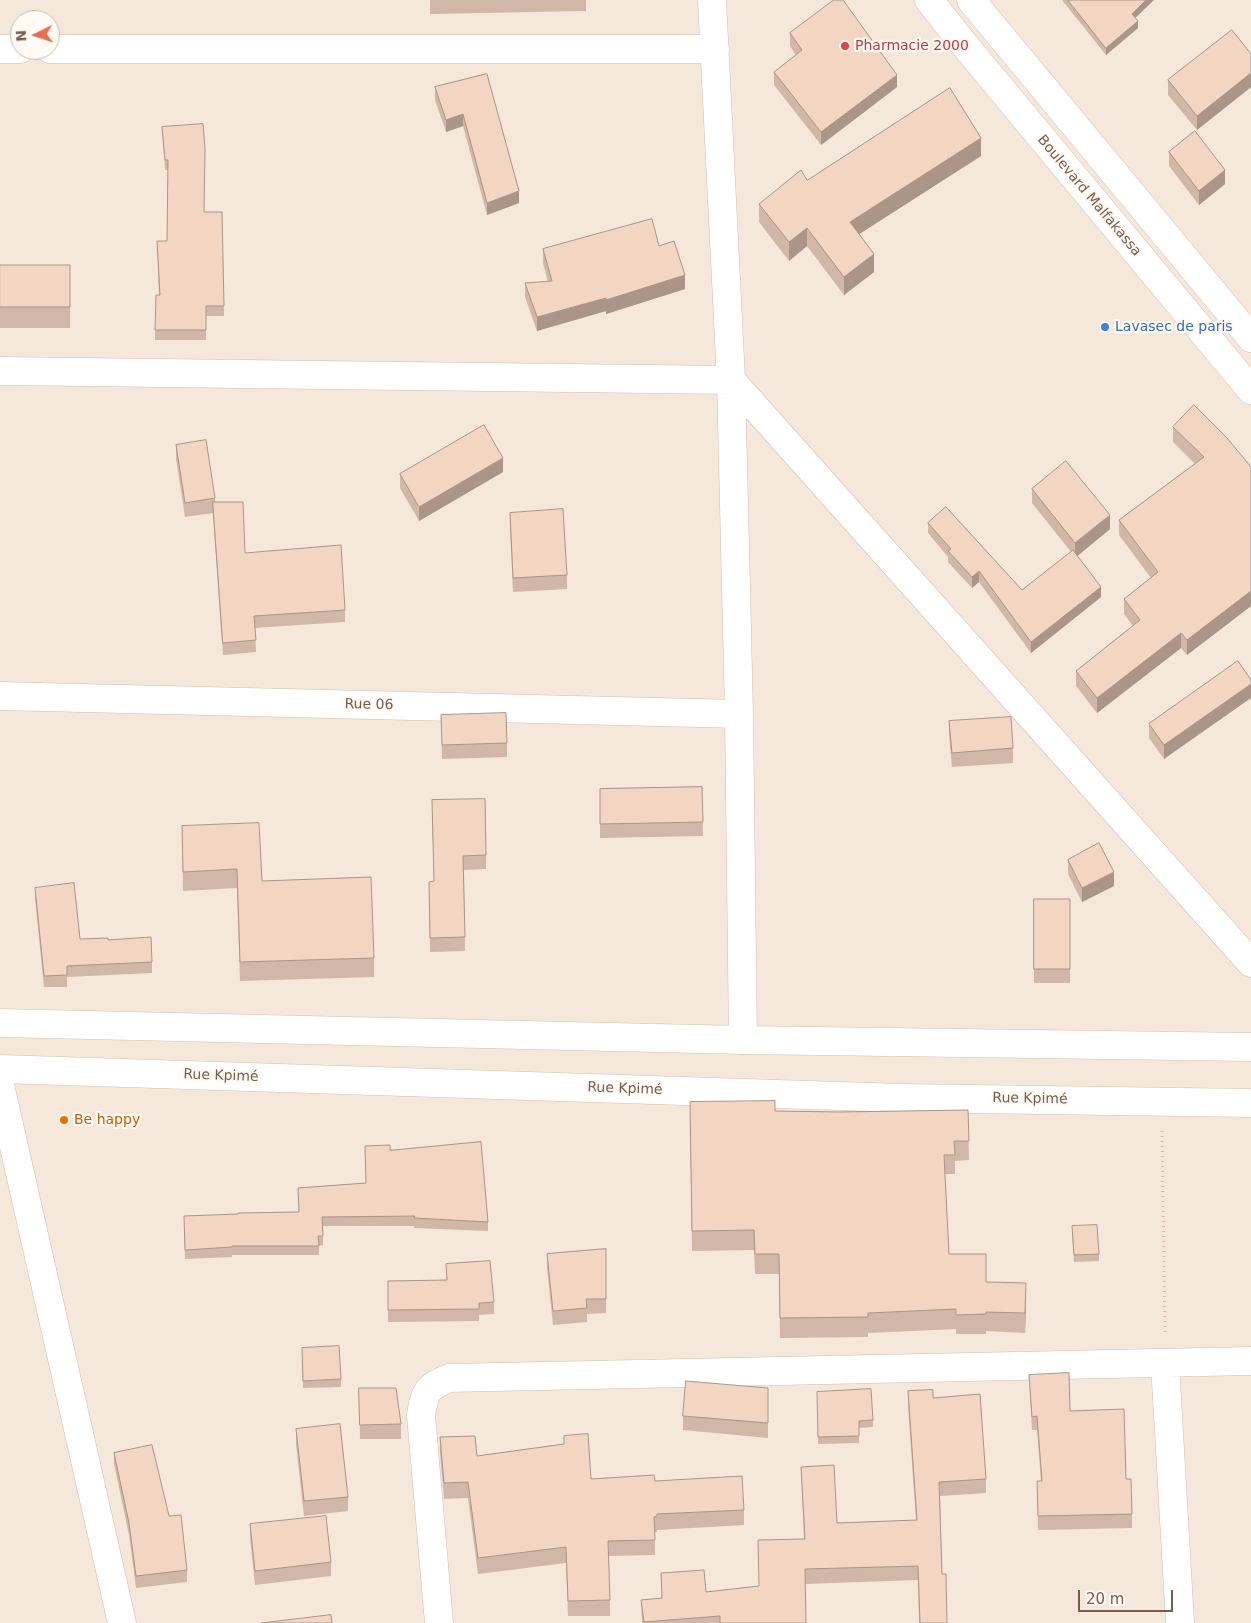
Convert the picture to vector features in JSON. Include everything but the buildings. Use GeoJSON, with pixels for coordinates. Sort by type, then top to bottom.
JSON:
{"type":"FeatureCollection","features":[{"type":"Feature","properties":{"kind":"street"},"geometry":{"type":"LineString","coordinates":[[712,0],[731,380],[739,714],[743,1040]]}},
{"type":"Feature","properties":{"kind":"street","name":"Boulevard Malfakassa"},"geometry":{"type":"LineString","coordinates":[[929,0],[1251,390]]}},
{"type":"Feature","properties":{"kind":"street"},"geometry":{"type":"LineString","coordinates":[[971,0],[1251,338]]}},
{"type":"Feature","properties":{"kind":"street"},"geometry":{"type":"LineString","coordinates":[[963,43],[988,21]]}},
{"type":"Feature","properties":{"kind":"street"},"geometry":{"type":"LineString","coordinates":[[60,49],[714,49]]}},
{"type":"Feature","properties":{"kind":"street"},"geometry":{"type":"LineString","coordinates":[[0,372],[731,380],[1251,963]]}},
{"type":"Feature","properties":{"kind":"street","name":"Rue 06"},"geometry":{"type":"LineString","coordinates":[[0,696],[739,714]]}},
{"type":"Feature","properties":{"kind":"street"},"geometry":{"type":"LineString","coordinates":[[0,1023],[743,1040],[1251,1047]]}},
{"type":"Feature","properties":{"kind":"street","name":"Rue Kpimé"},"geometry":{"type":"LineString","coordinates":[[0,1069],[902,1098],[1251,1103]]}},
{"type":"Feature","properties":{"kind":"street"},"geometry":{"type":"LineString","coordinates":[[0,1084],[122,1623]]}},
{"type":"Feature","properties":{"kind":"street"},"geometry":{"type":"LineString","coordinates":[[439,1623],[421,1415],[424,1396],[433,1384],[449,1378],[1251,1361]]}},
{"type":"Feature","properties":{"kind":"street"},"geometry":{"type":"LineString","coordinates":[[1165,1363],[1180,1623]]}},
{"type":"Feature","properties":{"kind":"path"},"geometry":{"type":"LineString","coordinates":[[1162,1101],[1165,1363]]}},
{"type":"Feature","properties":{"kind":"shaded area"},"geometry":{"type":"Polygon","coordinates":[[[0,0],[1251,0],[1251,1623],[0,1623],[0,0]]]}},
{"type":"Feature","properties":{"kind":"place","name":"Pharmacie 2000"},"geometry":{"type":"Point","coordinates":[845,46]}},
{"type":"Feature","properties":{"kind":"place","name":"Lavasec de paris"},"geometry":{"type":"Point","coordinates":[1105,327]}},
{"type":"Feature","properties":{"kind":"place","name":"Be happy"},"geometry":{"type":"Point","coordinates":[64,1120]}}]}
